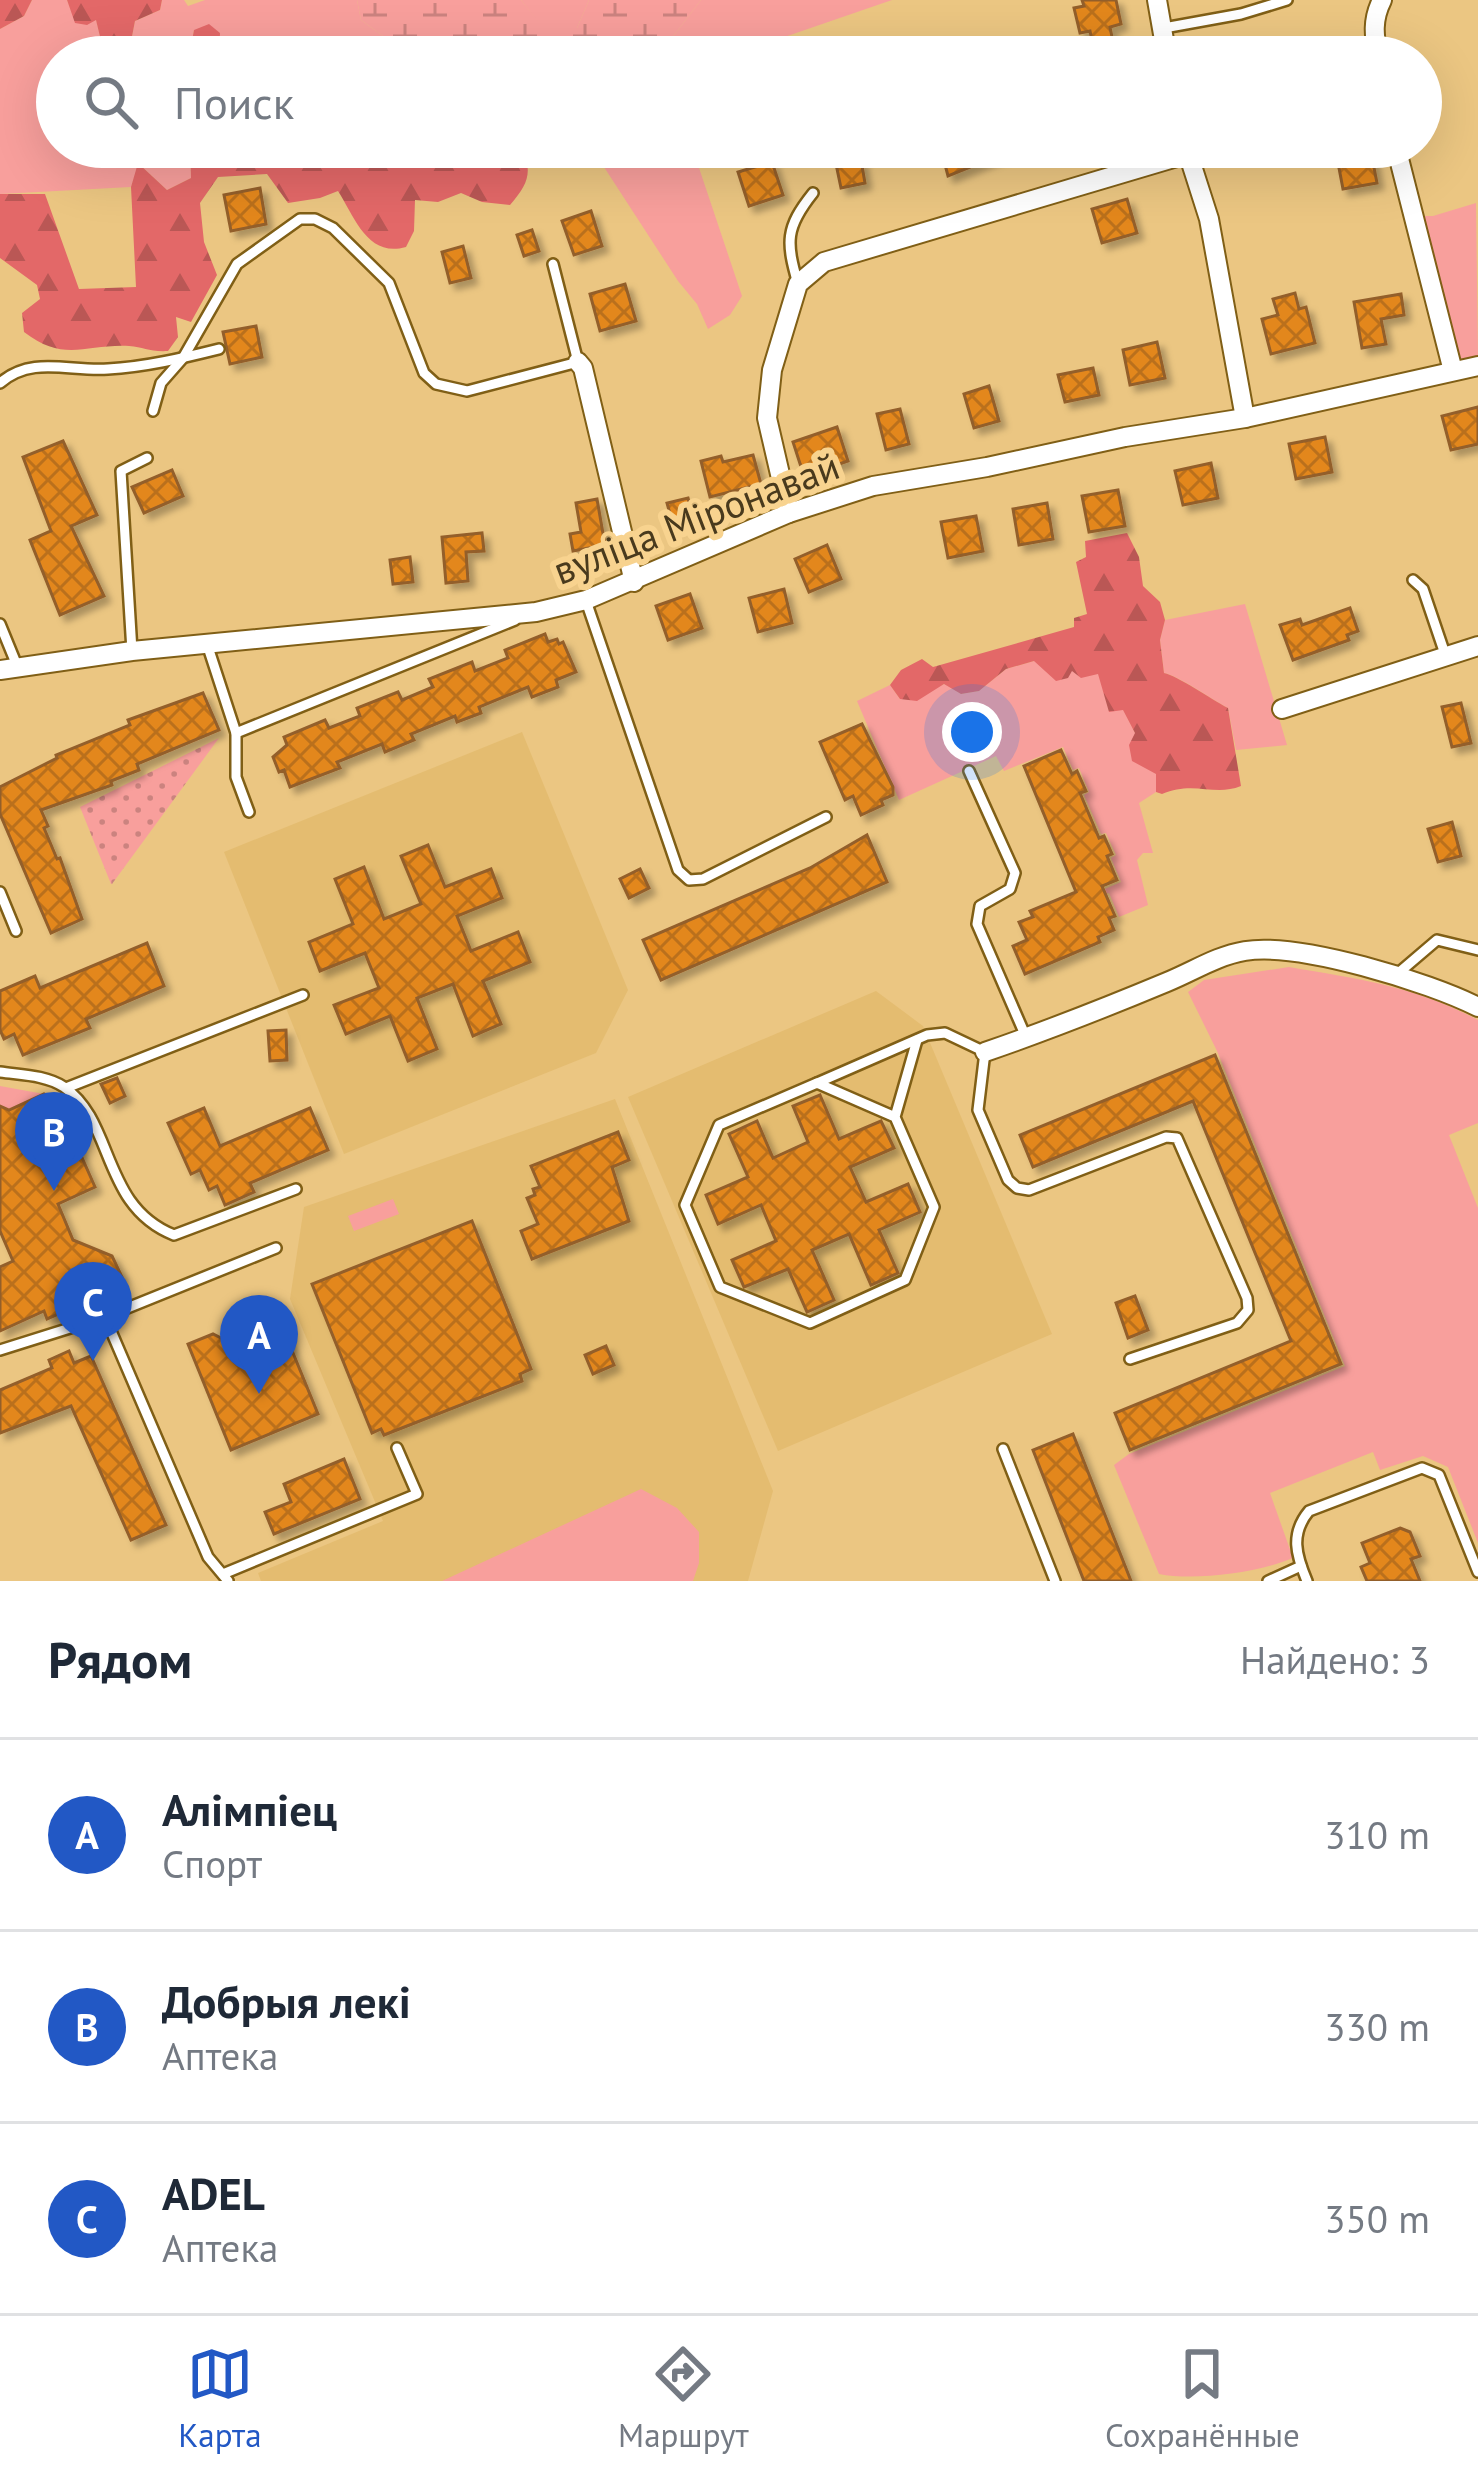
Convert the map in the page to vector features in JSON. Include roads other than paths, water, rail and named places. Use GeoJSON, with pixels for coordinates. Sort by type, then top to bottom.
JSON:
{"type":"FeatureCollection","features":[{"type":"Feature","properties":{"kind":"street"},"geometry":{"type":"LineString","coordinates":[[1156,0],[1163,36]]}},
{"type":"Feature","properties":{"kind":"street"},"geometry":{"type":"LineString","coordinates":[[1374,36],[1375,14],[1382,0]]}},
{"type":"Feature","properties":{"kind":"street"},"geometry":{"type":"LineString","coordinates":[[789,513],[767,418],[772,370],[798,284],[824,262],[1128,168]]}},
{"type":"Feature","properties":{"kind":"street"},"geometry":{"type":"LineString","coordinates":[[1192,168],[1209,219],[1245,418]]}},
{"type":"Feature","properties":{"kind":"street"},"geometry":{"type":"LineString","coordinates":[[1401,168],[1453,371]]}},
{"type":"Feature","properties":{"kind":"street"},"geometry":{"type":"LineString","coordinates":[[578,362],[634,582]]}},
{"type":"Feature","properties":{"kind":"street","name":"вуліца Міронавай"},"geometry":{"type":"LineString","coordinates":[[9,669],[132,651],[536,612],[586,601],[789,513],[873,486],[1245,418],[1478,366]]}},
{"type":"Feature","properties":{"kind":"street"},"geometry":{"type":"LineString","coordinates":[[1282,709],[1478,646]]}},
{"type":"Feature","properties":{"kind":"street"},"geometry":{"type":"LineString","coordinates":[[985,1052],[1172,980],[1213,959],[1249,950],[1308,956],[1396,975],[1442,988],[1478,1007]]}},
{"type":"Feature","properties":{"kind":"lane"},"geometry":{"type":"LineString","coordinates":[[1161,28],[1288,0]]}},
{"type":"Feature","properties":{"kind":"lane"},"geometry":{"type":"LineString","coordinates":[[798,284],[788,250],[792,219],[813,194]]}},
{"type":"Feature","properties":{"kind":"lane"},"geometry":{"type":"LineString","coordinates":[[153,411],[161,383],[183,358],[237,264],[300,219],[315,219],[332,228],[389,283],[417,359],[436,384],[467,391],[578,362],[553,264]]}},
{"type":"Feature","properties":{"kind":"lane"},"geometry":{"type":"LineString","coordinates":[[0,383],[17,371],[43,365],[105,370],[219,349]]}},
{"type":"Feature","properties":{"kind":"lane"},"geometry":{"type":"LineString","coordinates":[[132,651],[121,471],[147,458]]}},
{"type":"Feature","properties":{"kind":"lane"},"geometry":{"type":"LineString","coordinates":[[1413,580],[1423,589],[1445,654]]}},
{"type":"Feature","properties":{"kind":"lane"},"geometry":{"type":"LineString","coordinates":[[586,601],[678,870],[689,880],[703,879],[826,817]]}},
{"type":"Feature","properties":{"kind":"lane"},"geometry":{"type":"LineString","coordinates":[[236,733],[536,612]]}},
{"type":"Feature","properties":{"kind":"lane"},"geometry":{"type":"LineString","coordinates":[[0,624],[9,669]]}},
{"type":"Feature","properties":{"kind":"lane"},"geometry":{"type":"LineString","coordinates":[[207,644],[236,733],[236,777],[249,812]]}},
{"type":"Feature","properties":{"kind":"lane"},"geometry":{"type":"LineString","coordinates":[[969,771],[1015,874],[1010,889],[980,906],[977,924],[1026,1038]]}},
{"type":"Feature","properties":{"kind":"lane"},"geometry":{"type":"LineString","coordinates":[[0,892],[16,931]]}},
{"type":"Feature","properties":{"kind":"lane"},"geometry":{"type":"LineString","coordinates":[[1396,975],[1437,940],[1478,950]]}},
{"type":"Feature","properties":{"kind":"lane"},"geometry":{"type":"LineString","coordinates":[[66,1088],[303,995]]}},
{"type":"Feature","properties":{"kind":"lane"},"geometry":{"type":"LineString","coordinates":[[916,1040],[895,1117],[934,1207],[905,1280],[810,1323],[720,1287],[685,1205],[719,1125],[916,1040],[945,1033],[985,1052],[978,1110],[1008,1180],[1017,1188],[1029,1190],[1166,1137],[1177,1138],[1184,1147],[1248,1310],[1237,1323],[1130,1359]]}},
{"type":"Feature","properties":{"kind":"lane"},"geometry":{"type":"LineString","coordinates":[[0,1072],[42,1077],[66,1088],[85,1112],[130,1202],[150,1225],[174,1235],[296,1189]]}},
{"type":"Feature","properties":{"kind":"lane"},"geometry":{"type":"LineString","coordinates":[[817,1083],[895,1117]]}},
{"type":"Feature","properties":{"kind":"lane"},"geometry":{"type":"LineString","coordinates":[[0,1350],[105,1317],[276,1248]]}},
{"type":"Feature","properties":{"kind":"lane"},"geometry":{"type":"LineString","coordinates":[[105,1317],[208,1557],[226,1577],[417,1494],[397,1448]]}},
{"type":"Feature","properties":{"kind":"lane"},"geometry":{"type":"LineString","coordinates":[[1003,1449],[1055,1581]]}},
{"type":"Feature","properties":{"kind":"lane"},"geometry":{"type":"LineString","coordinates":[[1307,1581],[1295,1543],[1299,1523],[1309,1511],[1422,1468],[1439,1475],[1478,1572]]}},
{"type":"Feature","properties":{"kind":"lane"},"geometry":{"type":"LineString","coordinates":[[1268,1581],[1301,1566]]}},
{"type":"Feature","properties":{"kind":"place","name":"Добрыя лекі"},"geometry":{"type":"Point","coordinates":[54,1191]}},
{"type":"Feature","properties":{"kind":"place","name":"ADEL"},"geometry":{"type":"Point","coordinates":[93,1361]}},
{"type":"Feature","properties":{"kind":"place","name":"Алімпіец"},"geometry":{"type":"Point","coordinates":[259,1394]}}]}
